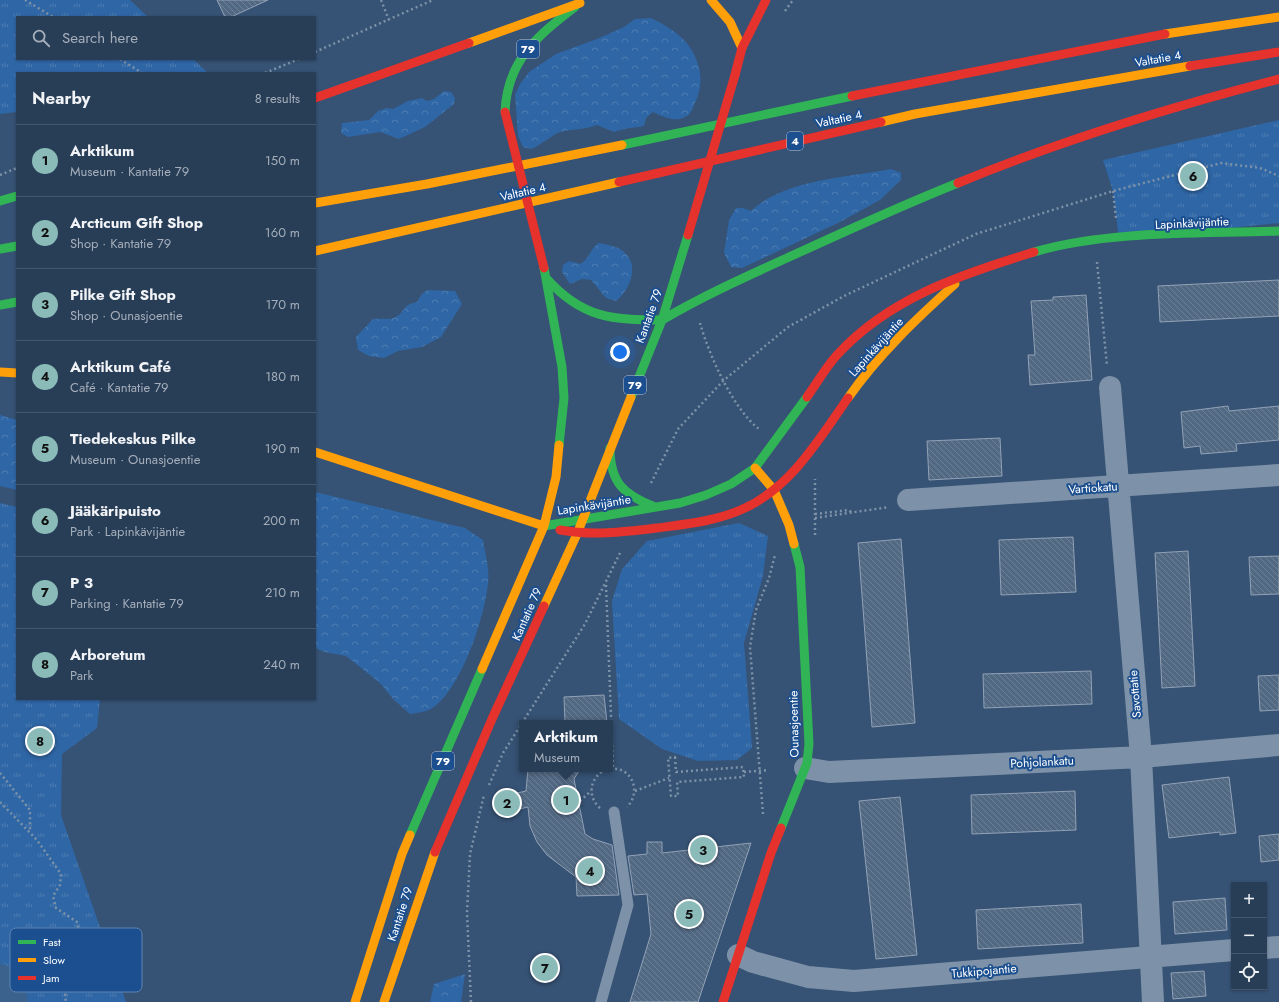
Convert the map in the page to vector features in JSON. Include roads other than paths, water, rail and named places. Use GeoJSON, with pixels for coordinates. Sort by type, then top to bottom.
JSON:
{"type":"FeatureCollection","features":[{"type":"Feature","properties":{"kind":"main road"},"geometry":{"type":"LineString","coordinates":[[711,0],[728,18],[736,32],[742,48]]}},
{"type":"Feature","properties":{"kind":"main road","name":"79"},"geometry":{"type":"LineString","coordinates":[[742,48],[766,0]]}},
{"type":"Feature","properties":{"kind":"main road"},"geometry":{"type":"LineString","coordinates":[[316,98],[584,2]]}},
{"type":"Feature","properties":{"kind":"main road","name":"Kantatie 79"},"geometry":{"type":"LineString","coordinates":[[355,1002],[402,854],[544,526],[556,477],[564,398],[562,367],[548,279],[505,112],[504,99],[508,85],[520,59],[548,28],[584,2]]}},
{"type":"Feature","properties":{"kind":"main road","name":"Valtatie 4"},"geometry":{"type":"LineString","coordinates":[[316,203],[427,184],[582,154],[760,114],[1148,36],[1279,17]]}},
{"type":"Feature","properties":{"kind":"main road","name":"Kantatie 79"},"geometry":{"type":"LineString","coordinates":[[384,1002],[428,868],[492,719],[577,534],[662,320],[742,48]]}},
{"type":"Feature","properties":{"kind":"main road","name":"Valtatie 4"},"geometry":{"type":"LineString","coordinates":[[316,251],[915,114],[1158,71],[1279,52]]}},
{"type":"Feature","properties":{"kind":"main road"},"geometry":{"type":"LineString","coordinates":[[548,279],[566,300],[582,309],[608,317],[632,320],[662,320],[693,301],[880,214],[955,183],[1066,142],[1169,109],[1279,79]]}},
{"type":"Feature","properties":{"kind":"main road"},"geometry":{"type":"LineString","coordinates":[[0,201],[16,196]]}},
{"type":"Feature","properties":{"kind":"main road","name":"Lapinkävijäntie"},"geometry":{"type":"LineString","coordinates":[[544,526],[583,517],[618,514],[681,503],[719,491],[736,482],[754,468],[836,356],[852,340],[889,310],[924,292],[967,273],[1058,246],[1119,239],[1279,231]]}},
{"type":"Feature","properties":{"kind":"main road"},"geometry":{"type":"LineString","coordinates":[[0,249],[16,246]]}},
{"type":"Feature","properties":{"kind":"main road","name":"Lapinkävijäntie"},"geometry":{"type":"LineString","coordinates":[[544,526],[577,534],[623,533],[706,520],[736,512],[756,503],[774,490],[808,452],[863,378],[921,315],[967,273]]}},
{"type":"Feature","properties":{"kind":"main road"},"geometry":{"type":"LineString","coordinates":[[0,305],[16,302]]}},
{"type":"Feature","properties":{"kind":"main road"},"geometry":{"type":"LineString","coordinates":[[0,372],[16,373]]}},
{"type":"Feature","properties":{"kind":"main road"},"geometry":{"type":"LineString","coordinates":[[610,448],[611,468],[617,482],[628,494],[655,507]]}},
{"type":"Feature","properties":{"kind":"main road"},"geometry":{"type":"LineString","coordinates":[[316,452],[544,526]]}},
{"type":"Feature","properties":{"kind":"main road","name":"Ounasjoentie"},"geometry":{"type":"LineString","coordinates":[[722,1002],[771,853],[805,768],[809,744],[800,567],[789,525],[774,490],[754,468]]}},
{"type":"Feature","properties":{"kind":"street","name":"Savottatie"},"geometry":{"type":"LineString","coordinates":[[1110,388],[1140,757],[1153,1002]]}},
{"type":"Feature","properties":{"kind":"street","name":"Vartiokatu"},"geometry":{"type":"LineString","coordinates":[[908,500],[1279,475]]}},
{"type":"Feature","properties":{"kind":"street","name":"Pohjolankatu"},"geometry":{"type":"LineString","coordinates":[[805,768],[829,772],[1140,757],[1279,745]]}},
{"type":"Feature","properties":{"kind":"street"},"geometry":{"type":"LineString","coordinates":[[1267,948],[1279,947]]}},
{"type":"Feature","properties":{"kind":"street","name":"Tukkipojantie"},"geometry":{"type":"LineString","coordinates":[[738,956],[753,962],[808,977],[854,981],[1231,950]]}},
{"type":"Feature","properties":{"kind":"lane"},"geometry":{"type":"LineString","coordinates":[[601,1002],[628,905],[614,812]]}},
{"type":"Feature","properties":{"kind":"waterway"},"geometry":{"type":"LineString","coordinates":[[0,982],[10,1002]]}},
{"type":"Feature","properties":{"kind":"place","name":"Jääkäripuisto"},"geometry":{"type":"Point","coordinates":[1193,176]}},
{"type":"Feature","properties":{"kind":"place","name":"Arboretum"},"geometry":{"type":"Point","coordinates":[40,741]}},
{"type":"Feature","properties":{"kind":"place","name":"Arktikum"},"geometry":{"type":"Point","coordinates":[566,800]}},
{"type":"Feature","properties":{"kind":"place","name":"Arcticum Gift Shop"},"geometry":{"type":"Point","coordinates":[507,803]}},
{"type":"Feature","properties":{"kind":"place","name":"Pilke Gift Shop"},"geometry":{"type":"Point","coordinates":[703,850]}},
{"type":"Feature","properties":{"kind":"place","name":"Arktikum Café"},"geometry":{"type":"Point","coordinates":[590,871]}},
{"type":"Feature","properties":{"kind":"place","name":"Tiedekeskus Pilke"},"geometry":{"type":"Point","coordinates":[689,914]}},
{"type":"Feature","properties":{"kind":"place","name":"P 3"},"geometry":{"type":"Point","coordinates":[545,968]}}]}
